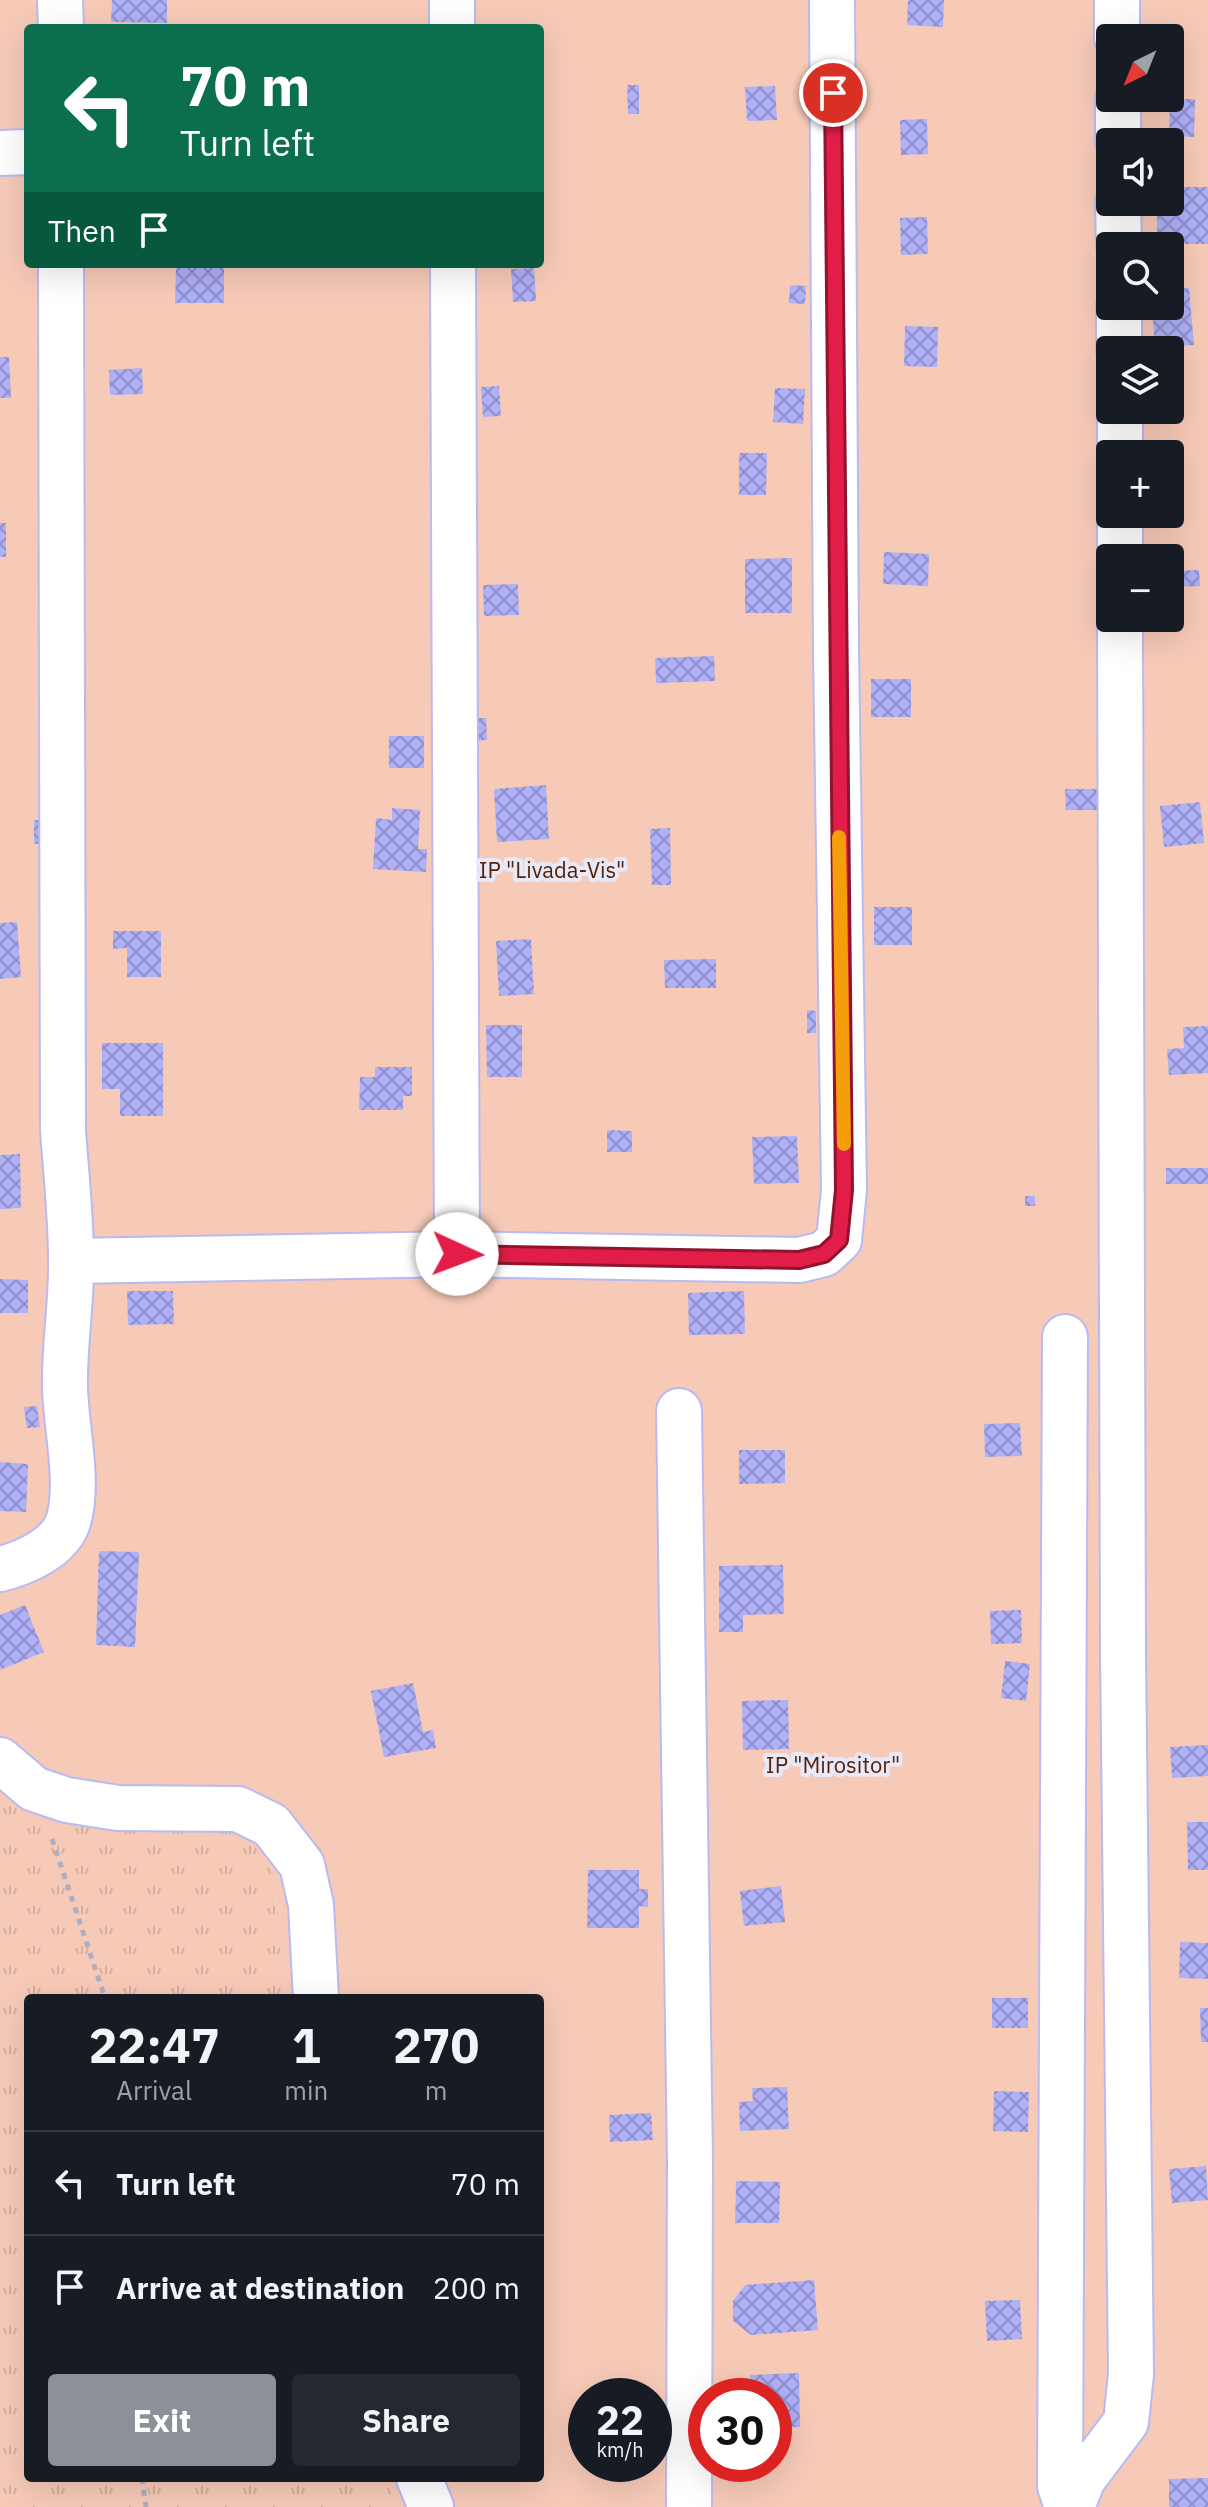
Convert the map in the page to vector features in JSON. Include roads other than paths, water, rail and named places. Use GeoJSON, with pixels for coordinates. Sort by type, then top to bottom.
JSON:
{"type":"FeatureCollection","features":[{"type":"Feature","properties":{"kind":"street"},"geometry":{"type":"LineString","coordinates":[[60,0],[61,24]]}},
{"type":"Feature","properties":{"kind":"street"},"geometry":{"type":"LineString","coordinates":[[452,0],[452,24]]}},
{"type":"Feature","properties":{"kind":"street"},"geometry":{"type":"LineString","coordinates":[[71,1261],[457,1254],[799,1260],[824,1254],[839,1240],[844,1190],[836,649],[832,0]]}},
{"type":"Feature","properties":{"kind":"street"},"geometry":{"type":"LineString","coordinates":[[1117,0],[1117,24]]}},
{"type":"Feature","properties":{"kind":"street"},"geometry":{"type":"LineString","coordinates":[[0,153],[24,152]]}},
{"type":"Feature","properties":{"kind":"street"},"geometry":{"type":"LineString","coordinates":[[0,1569],[35,1556],[55,1542],[67,1525],[74,1495],[67,1434],[64,1348],[71,1261],[63,1130],[61,268]]}},
{"type":"Feature","properties":{"kind":"street"},"geometry":{"type":"LineString","coordinates":[[453,268],[457,1254]]}},
{"type":"Feature","properties":{"kind":"street"},"geometry":{"type":"LineString","coordinates":[[1070,2507],[1083,2479],[1126,2422],[1131,2374],[1123,1651],[1120,632]]}},
{"type":"Feature","properties":{"kind":"street"},"geometry":{"type":"LineString","coordinates":[[1065,1337],[1060,2486],[1070,2507]]}},
{"type":"Feature","properties":{"kind":"street"},"geometry":{"type":"LineString","coordinates":[[679,1411],[690,2161],[689,2507]]}},
{"type":"Feature","properties":{"kind":"street"},"geometry":{"type":"LineString","coordinates":[[0,1760],[34,1789],[67,1800],[118,1808],[238,1809],[271,1825],[302,1865],[311,1905],[316,1994]]}},
{"type":"Feature","properties":{"kind":"street"},"geometry":{"type":"LineString","coordinates":[[421,2482],[431,2507]]}},
{"type":"Feature","properties":{"kind":"park label","name":"IP \"Livada-Vis\""},"geometry":{"type":"Point","coordinates":[552,870]}},
{"type":"Feature","properties":{"kind":"park label","name":"IP \"Mirositor\""},"geometry":{"type":"Point","coordinates":[833,1765]}}]}
